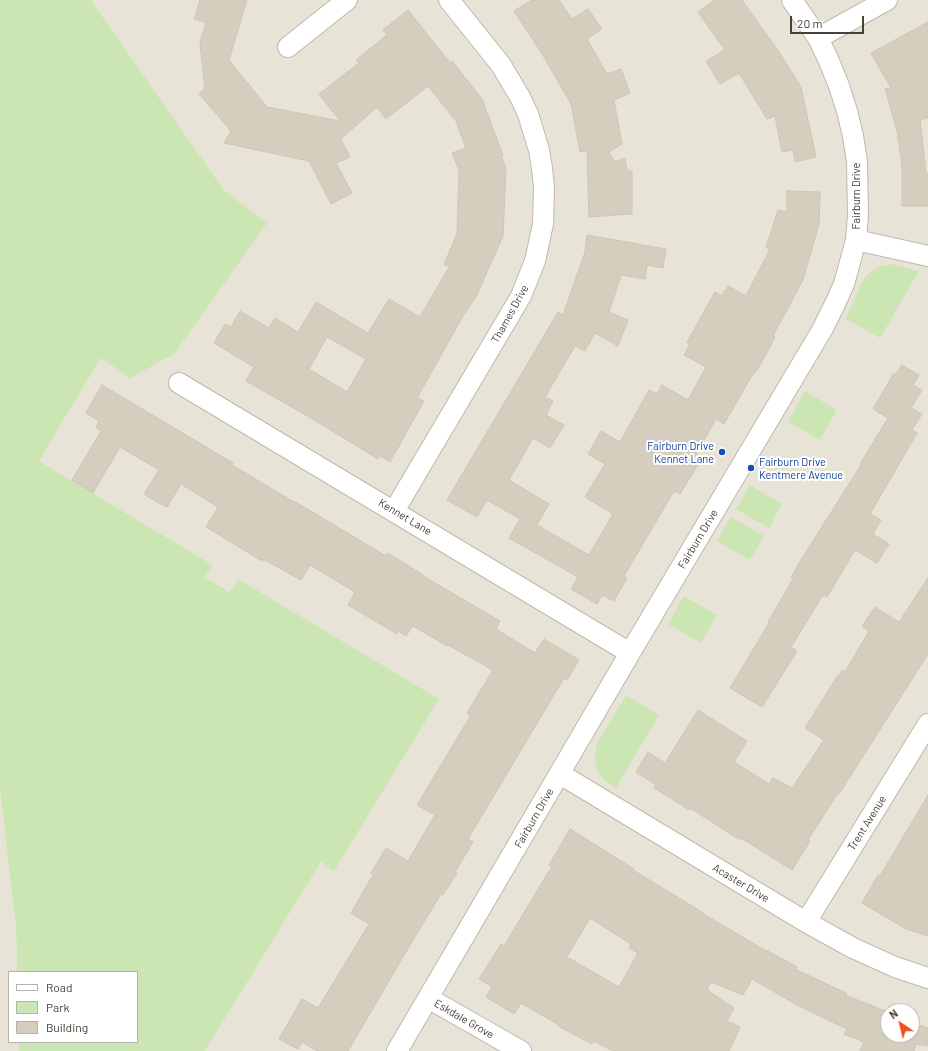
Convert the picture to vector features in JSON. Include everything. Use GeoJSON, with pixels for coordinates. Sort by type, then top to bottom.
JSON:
{"type":"FeatureCollection","features":[{"type":"Feature","properties":{"kind":"street"},"geometry":{"type":"LineString","coordinates":[[288,47],[347,0]]}},
{"type":"Feature","properties":{"kind":"street","name":"Thames Drive"},"geometry":{"type":"LineString","coordinates":[[394,511],[521,296],[535,261],[543,224],[544,187],[542,168],[539,150],[528,114],[514,86],[501,65],[449,0]]}},
{"type":"Feature","properties":{"kind":"street","name":"Fairburn Drive"},"geometry":{"type":"LineString","coordinates":[[397,1051],[630,653],[822,330],[844,284],[856,240],[858,214],[857,162],[853,136],[839,86],[818,38],[792,0]]}},
{"type":"Feature","properties":{"kind":"street"},"geometry":{"type":"LineString","coordinates":[[818,38],[887,0]]}},
{"type":"Feature","properties":{"kind":"street"},"geometry":{"type":"LineString","coordinates":[[856,240],[928,256]]}},
{"type":"Feature","properties":{"kind":"street","name":"Kennet Lane"},"geometry":{"type":"LineString","coordinates":[[179,383],[630,653]]}},
{"type":"Feature","properties":{"kind":"street","name":"Trent Avenue"},"geometry":{"type":"LineString","coordinates":[[806,922],[928,724]]}},
{"type":"Feature","properties":{"kind":"street","name":"Acaster Drive"},"geometry":{"type":"LineString","coordinates":[[560,774],[806,922],[853,948],[895,967],[928,978]]}},
{"type":"Feature","properties":{"kind":"street","name":"Eskdale Grove"},"geometry":{"type":"LineString","coordinates":[[428,998],[521,1051]]}},
{"type":"Feature","properties":{"kind":"shaded area"},"geometry":{"type":"Polygon","coordinates":[[[91,0],[928,0],[928,1051],[205,1051],[321,862],[334,870],[238,580],[231,592],[205,577],[213,565],[39,461],[101,358],[267,223],[224,190],[91,0]]]}},
{"type":"Feature","properties":{"kind":"shaded area"},"geometry":{"type":"Polygon","coordinates":[[[0,790],[16,929],[17,971],[8,971],[8,1043],[19,1043],[19,1051],[0,1051],[0,790]]]}},
{"type":"Feature","properties":{"kind":"green space"},"geometry":{"type":"Polygon","coordinates":[[[0,0],[91,0],[224,190],[267,223],[174,354],[130,378],[101,358],[39,461],[213,565],[205,577],[230,592],[238,579],[439,699],[334,871],[321,862],[205,1051],[19,1051],[19,1043],[138,1043],[138,971],[17,971],[16,929],[0,790],[0,0]]]}},
{"type":"Feature","properties":{"kind":"green space"},"geometry":{"type":"Polygon","coordinates":[[[891,264],[919,271],[880,338],[846,319],[866,276],[873,270],[891,264]]]}},
{"type":"Feature","properties":{"kind":"green space"},"geometry":{"type":"Polygon","coordinates":[[[805,391],[837,410],[820,440],[788,422],[805,391]]]}},
{"type":"Feature","properties":{"kind":"green space"},"geometry":{"type":"Polygon","coordinates":[[[750,485],[782,504],[769,528],[736,509],[750,485]]]}},
{"type":"Feature","properties":{"kind":"green space"},"geometry":{"type":"Polygon","coordinates":[[[731,517],[764,536],[750,560],[717,541],[731,517]]]}},
{"type":"Feature","properties":{"kind":"green space"},"geometry":{"type":"Polygon","coordinates":[[[684,596],[717,615],[701,643],[668,624],[684,596]]]}},
{"type":"Feature","properties":{"kind":"green space"},"geometry":{"type":"Polygon","coordinates":[[[626,695],[659,715],[616,788],[604,780],[598,772],[595,762],[595,753],[597,744],[626,695]]]}},
{"type":"Feature","properties":{"kind":"building"},"geometry":{"type":"Polygon","coordinates":[[[200,0],[247,0],[229,60],[267,107],[340,121],[319,94],[359,63],[356,60],[387,35],[383,30],[408,10],[450,63],[452,61],[482,99],[503,155],[501,156],[506,168],[503,236],[477,295],[463,316],[417,398],[424,401],[390,462],[380,456],[378,459],[311,418],[246,381],[254,367],[214,343],[225,324],[231,327],[240,311],[269,328],[275,318],[298,332],[316,302],[368,333],[389,299],[420,317],[449,267],[444,264],[457,234],[459,170],[452,153],[466,148],[456,121],[428,86],[386,119],[377,107],[341,139],[350,157],[336,163],[352,193],[331,204],[309,161],[224,143],[231,131],[199,94],[205,89],[200,43],[206,22],[194,19],[200,0]],[[327,337],[309,369],[347,392],[366,359],[327,337]]]}},
{"type":"Feature","properties":{"kind":"building"},"geometry":{"type":"Polygon","coordinates":[[[532,0],[559,0],[572,19],[588,9],[602,29],[587,39],[607,74],[621,69],[630,93],[614,100],[622,144],[609,152],[614,162],[625,158],[627,171],[632,171],[632,214],[589,217],[587,151],[580,152],[571,104],[541,52],[514,11],[532,0]]]}},
{"type":"Feature","properties":{"kind":"building"},"geometry":{"type":"Polygon","coordinates":[[[715,0],[742,0],[779,52],[801,87],[816,157],[795,162],[793,150],[782,152],[775,116],[767,119],[739,73],[720,84],[706,61],[725,50],[698,12],[715,0]]]}},
{"type":"Feature","properties":{"kind":"building"},"geometry":{"type":"Polygon","coordinates":[[[928,22],[928,118],[920,120],[926,174],[928,174],[928,206],[902,206],[902,165],[897,131],[885,89],[891,88],[871,53],[928,22]]]}},
{"type":"Feature","properties":{"kind":"building"},"geometry":{"type":"Polygon","coordinates":[[[787,191],[820,192],[819,224],[803,280],[773,336],[775,337],[755,373],[754,372],[724,424],[716,419],[693,460],[699,463],[680,494],[674,491],[624,576],[627,578],[614,601],[602,595],[597,604],[571,589],[578,577],[509,538],[520,519],[487,500],[477,517],[447,500],[558,312],[563,315],[585,252],[587,235],[666,249],[663,268],[647,265],[645,279],[621,275],[609,312],[628,320],[618,346],[595,333],[585,351],[575,346],[545,397],[553,401],[546,415],[564,425],[550,448],[533,438],[509,480],[549,504],[537,525],[589,555],[613,514],[585,497],[605,464],[588,454],[601,431],[620,442],[649,390],[657,394],[662,385],[688,400],[706,367],[684,355],[690,344],[687,342],[715,292],[722,296],[728,286],[746,296],[770,249],[766,247],[778,210],[787,212],[787,191]]]}},
{"type":"Feature","properties":{"kind":"building"},"geometry":{"type":"Polygon","coordinates":[[[902,365],[919,375],[913,385],[922,390],[911,408],[922,414],[912,430],[917,433],[870,514],[881,520],[873,534],[889,544],[877,563],[855,550],[827,597],[823,595],[791,647],[797,651],[762,707],[730,688],[769,623],[768,622],[793,579],[791,578],[799,563],[861,465],[860,464],[888,418],[873,409],[894,373],[896,374],[902,365]]]}},
{"type":"Feature","properties":{"kind":"building"},"geometry":{"type":"Polygon","coordinates":[[[102,385],[233,463],[232,465],[294,502],[386,556],[388,553],[423,576],[500,621],[496,629],[535,653],[544,639],[579,660],[567,680],[564,678],[468,839],[473,842],[455,872],[457,873],[443,895],[441,894],[348,1051],[317,1051],[302,1042],[298,1049],[279,1039],[302,999],[318,1008],[369,924],[351,913],[373,875],[371,873],[386,848],[408,861],[435,815],[417,805],[471,715],[467,713],[493,670],[413,626],[406,636],[398,631],[397,634],[348,605],[355,592],[310,565],[301,580],[263,559],[262,561],[206,527],[218,507],[181,484],[167,507],[155,501],[144,494],[159,470],[120,447],[93,493],[72,480],[101,431],[96,427],[99,421],[86,413],[102,385]]]}},
{"type":"Feature","properties":{"kind":"building"},"geometry":{"type":"Polygon","coordinates":[[[928,578],[928,654],[808,840],[810,841],[792,870],[741,838],[740,840],[690,808],[689,810],[654,788],[656,785],[636,772],[648,752],[665,763],[698,710],[747,741],[734,762],[769,784],[773,778],[792,788],[824,740],[805,728],[838,675],[839,676],[842,670],[845,672],[869,631],[862,626],[875,607],[899,622],[928,578]]]}},
{"type":"Feature","properties":{"kind":"building"},"geometry":{"type":"Polygon","coordinates":[[[928,795],[928,936],[906,929],[862,903],[878,875],[880,876],[928,795]]]}},
{"type":"Feature","properties":{"kind":"building"},"geometry":{"type":"Polygon","coordinates":[[[570,829],[702,913],[766,951],[797,967],[795,969],[846,993],[845,995],[880,1009],[880,1043],[920,1043],[920,1025],[928,1028],[928,1046],[916,1044],[914,1051],[860,1051],[864,1042],[844,1034],[847,1029],[799,1006],[752,979],[743,995],[711,982],[707,990],[734,1008],[727,1021],[740,1027],[729,1051],[613,1051],[593,1041],[592,1044],[558,1026],[559,1025],[521,1003],[514,1014],[486,997],[492,987],[479,979],[501,944],[504,946],[552,866],[549,865],[570,829]],[[590,918],[567,957],[619,987],[638,953],[629,948],[631,944],[590,918]]]}},
{"type":"Feature","properties":{"kind":"place","name":"Fairburn Drive Kennet Lane"},"geometry":{"type":"Point","coordinates":[722,452]}},
{"type":"Feature","properties":{"kind":"place","name":"Fairburn Drive Kentmere Avenue"},"geometry":{"type":"Point","coordinates":[751,468]}}]}
